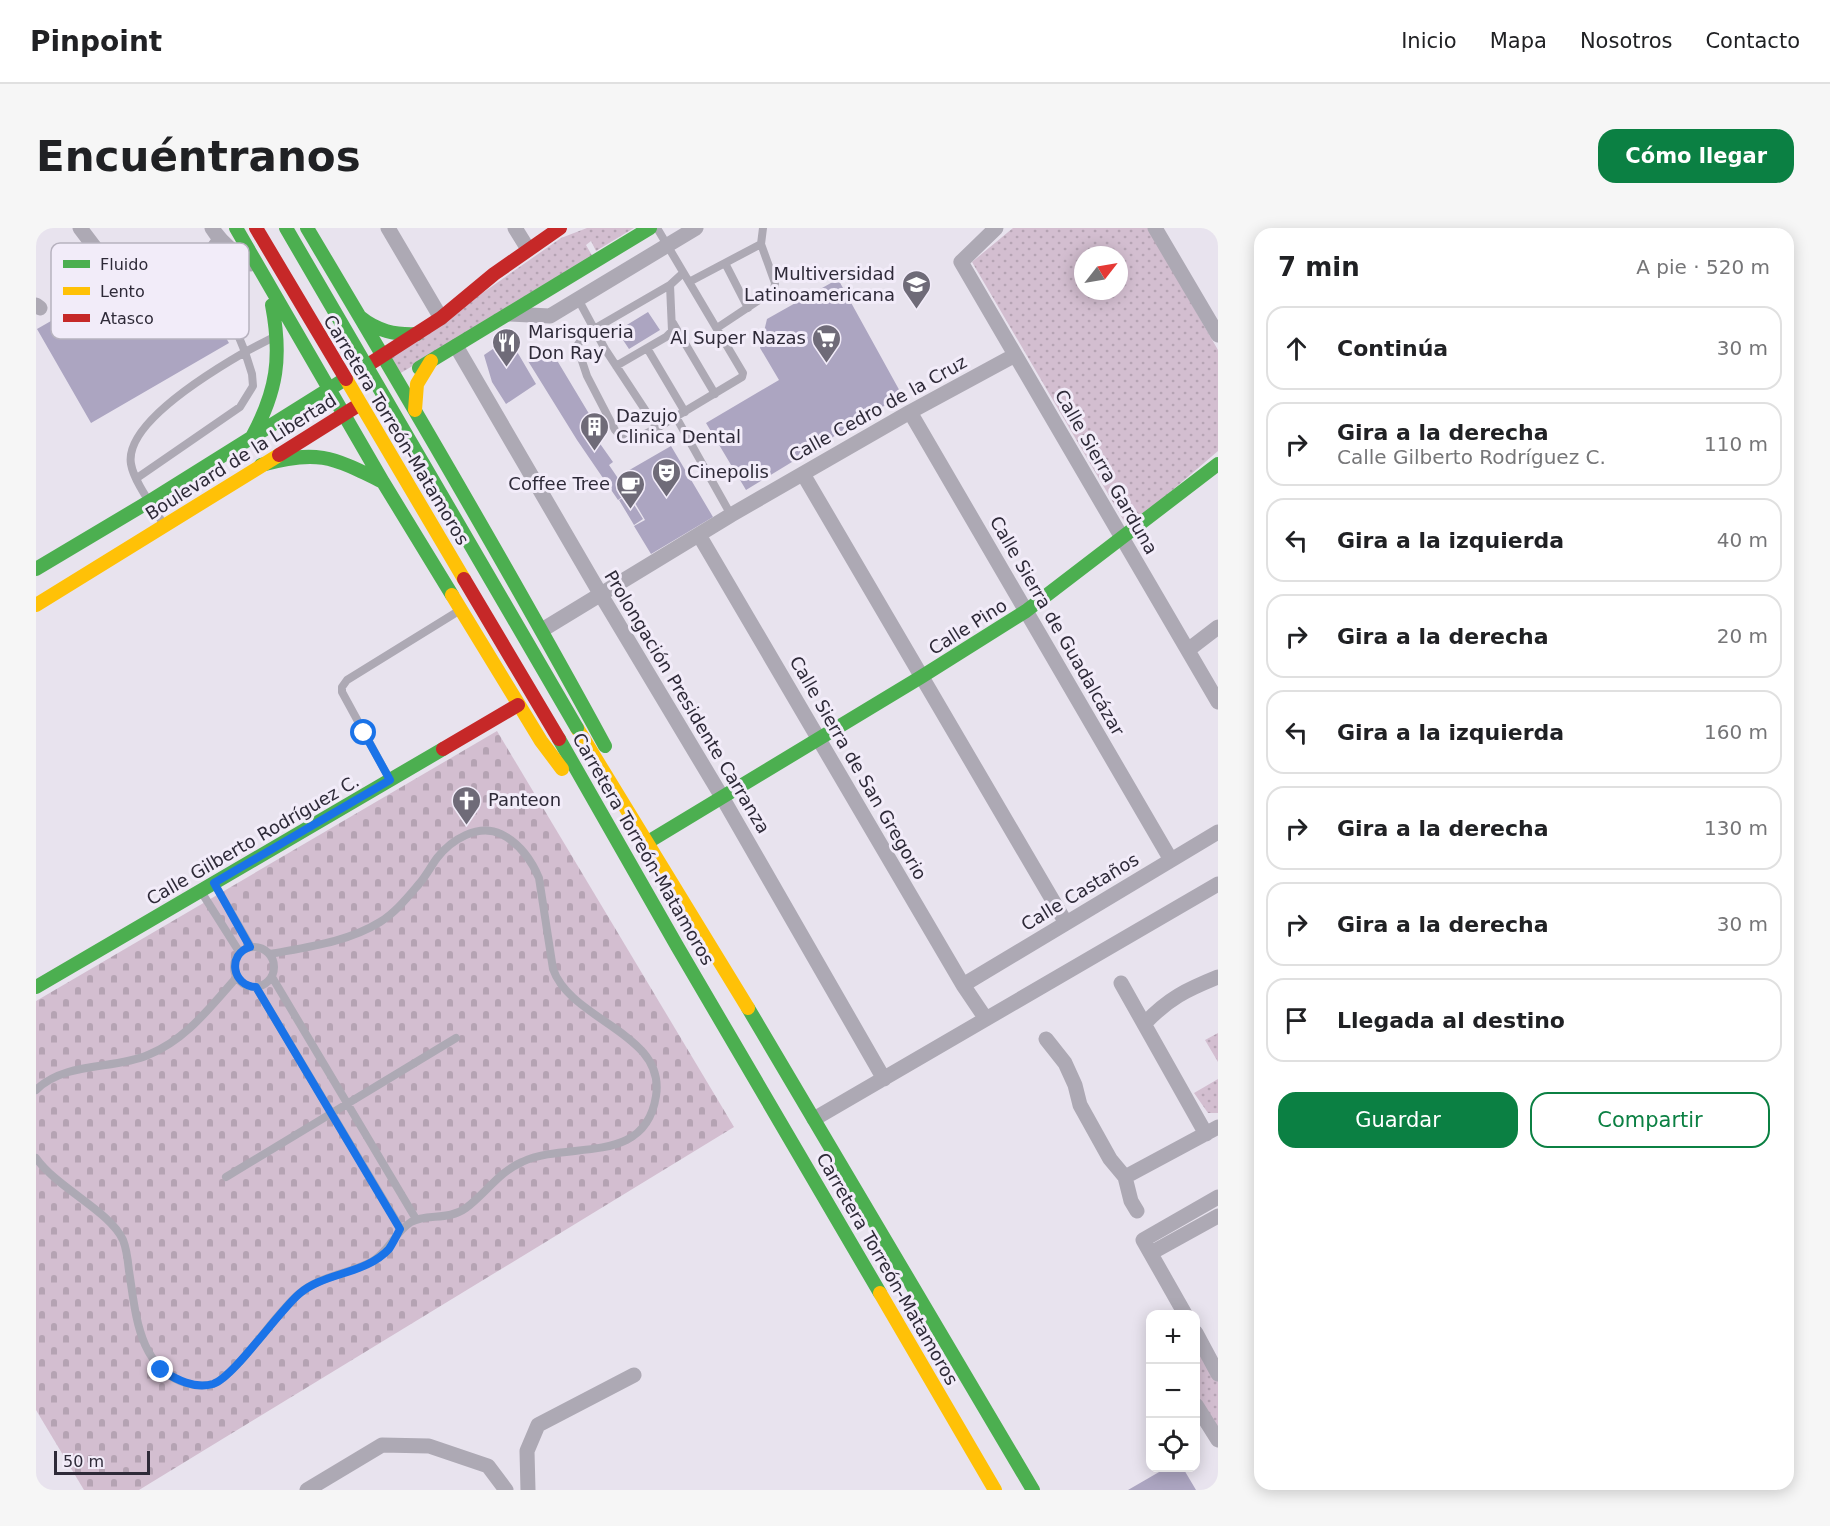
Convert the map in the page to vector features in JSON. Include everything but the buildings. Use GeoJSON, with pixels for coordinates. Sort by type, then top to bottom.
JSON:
{"type":"FeatureCollection","features":[{"type":"Feature","properties":{"kind":"main road"},"geometry":{"type":"LineString","coordinates":[[236,228],[245,243]]}},
{"type":"Feature","properties":{"kind":"main road","name":"Carretera Torreón-Matamoros"},"geometry":{"type":"LineString","coordinates":[[256,228],[559,739],[995,1490]]}},
{"type":"Feature","properties":{"kind":"main road"},"geometry":{"type":"LineString","coordinates":[[286,228],[577,728],[814,1119],[1032,1490]]}},
{"type":"Feature","properties":{"kind":"main road","name":"Boulevard de la Libertad"},"geometry":{"type":"LineString","coordinates":[[36,569],[382,357],[441,318],[494,274],[561,228]]}},
{"type":"Feature","properties":{"kind":"main road","name":"Boulevard de la Libertad"},"geometry":{"type":"LineString","coordinates":[[36,604],[650,228]]}},
{"type":"Feature","properties":{"kind":"main road"},"geometry":{"type":"LineString","coordinates":[[314,230],[382,357],[423,423],[542,630],[603,743],[631,814]]}},
{"type":"Feature","properties":{"kind":"main road"},"geometry":{"type":"LineString","coordinates":[[249,250],[375,469],[518,705],[554,761],[597,805]]}},
{"type":"Feature","properties":{"kind":"main road"},"geometry":{"type":"LineString","coordinates":[[252,437],[264,418],[277,377],[278,334],[264,275]]}},
{"type":"Feature","properties":{"kind":"main road"},"geometry":{"type":"LineString","coordinates":[[296,332],[306,335],[330,332],[358,312]]}},
{"type":"Feature","properties":{"kind":"main road"},"geometry":{"type":"LineString","coordinates":[[358,312],[370,325],[387,332],[417,334]]}},
{"type":"Feature","properties":{"kind":"main road"},"geometry":{"type":"LineString","coordinates":[[415,410],[416,387],[431,361]]}},
{"type":"Feature","properties":{"kind":"main road"},"geometry":{"type":"LineString","coordinates":[[375,469],[382,450],[395,434],[412,424],[423,423]]}},
{"type":"Feature","properties":{"kind":"main road"},"geometry":{"type":"LineString","coordinates":[[261,465],[293,456],[319,455],[333,458],[383,482]]}},
{"type":"Feature","properties":{"kind":"main road","name":"Calle Pino"},"geometry":{"type":"LineString","coordinates":[[648,842],[1026,611],[1218,464]]}},
{"type":"Feature","properties":{"kind":"main road","name":"Calle Gilberto Rodríguez C."},"geometry":{"type":"LineString","coordinates":[[36,987],[518,705]]}},
{"type":"Feature","properties":{"kind":"main road"},"geometry":{"type":"LineString","coordinates":[[949,1349],[951,1377]]}},
{"type":"Feature","properties":{"kind":"street"},"geometry":{"type":"LineString","coordinates":[[80,228],[91,243]]}},
{"type":"Feature","properties":{"kind":"street"},"geometry":{"type":"LineString","coordinates":[[388,228],[441,318]]}},
{"type":"Feature","properties":{"kind":"street"},"geometry":{"type":"LineString","coordinates":[[515,228],[528,249]]}},
{"type":"Feature","properties":{"kind":"street"},"geometry":{"type":"LineString","coordinates":[[510,314],[550,316],[696,228]]}},
{"type":"Feature","properties":{"kind":"street","name":"Calle Sierra Garduna"},"geometry":{"type":"LineString","coordinates":[[996,228],[961,262],[1218,702]]}},
{"type":"Feature","properties":{"kind":"street"},"geometry":{"type":"LineString","coordinates":[[1155,228],[1218,335]]}},
{"type":"Feature","properties":{"kind":"street"},"geometry":{"type":"LineString","coordinates":[[249,264],[264,275]]}},
{"type":"Feature","properties":{"kind":"street","name":"Prolongación Presidente Carranza"},"geometry":{"type":"LineString","coordinates":[[456,346],[601,596],[722,797],[884,1079]]}},
{"type":"Feature","properties":{"kind":"street","name":"Calle Cedro de la Cruz"},"geometry":{"type":"LineString","coordinates":[[542,630],[731,515],[910,412],[1015,355]]}},
{"type":"Feature","properties":{"kind":"street","name":"Calle Sierra de Guadalcázar"},"geometry":{"type":"LineString","coordinates":[[910,412],[1171,860]]}},
{"type":"Feature","properties":{"kind":"street"},"geometry":{"type":"LineString","coordinates":[[803,474],[1066,922]]}},
{"type":"Feature","properties":{"kind":"street","name":"Calle Sierra de San Gregorio"},"geometry":{"type":"LineString","coordinates":[[699,535],[963,985],[986,1019]]}},
{"type":"Feature","properties":{"kind":"street"},"geometry":{"type":"LineString","coordinates":[[1188,650],[1218,627]]}},
{"type":"Feature","properties":{"kind":"street","name":"Calle Castaños"},"geometry":{"type":"LineString","coordinates":[[963,985],[1218,832]]}},
{"type":"Feature","properties":{"kind":"street"},"geometry":{"type":"LineString","coordinates":[[814,1119],[1218,884]]}},
{"type":"Feature","properties":{"kind":"street"},"geometry":{"type":"LineString","coordinates":[[1144,1024],[1169,1000],[1218,977]]}},
{"type":"Feature","properties":{"kind":"street"},"geometry":{"type":"LineString","coordinates":[[1121,983],[1144,1024],[1212,1130],[1125,1177]]}},
{"type":"Feature","properties":{"kind":"street"},"geometry":{"type":"LineString","coordinates":[[1046,1039],[1065,1063],[1075,1085],[1080,1105],[1106,1152],[1125,1177],[1131,1201],[1137,1211]]}},
{"type":"Feature","properties":{"kind":"street"},"geometry":{"type":"LineString","coordinates":[[1147,1247],[1187,1214],[1218,1197]]}},
{"type":"Feature","properties":{"kind":"street"},"geometry":{"type":"LineString","coordinates":[[1187,1214],[1195,1228]]}},
{"type":"Feature","properties":{"kind":"street"},"geometry":{"type":"LineString","coordinates":[[1147,1247],[1218,1216]]}},
{"type":"Feature","properties":{"kind":"street"},"geometry":{"type":"LineString","coordinates":[[1147,1247],[1183,1310]]}},
{"type":"Feature","properties":{"kind":"street"},"geometry":{"type":"LineString","coordinates":[[1200,1340],[1218,1374]]}},
{"type":"Feature","properties":{"kind":"street"},"geometry":{"type":"LineString","coordinates":[[528,1490],[527,1451],[538,1425],[634,1375]]}},
{"type":"Feature","properties":{"kind":"street"},"geometry":{"type":"LineString","coordinates":[[1200,1411],[1218,1440]]}},
{"type":"Feature","properties":{"kind":"street"},"geometry":{"type":"LineString","coordinates":[[307,1490],[382,1445],[394,1445],[429,1446],[488,1466],[506,1490]]}},
{"type":"Feature","properties":{"kind":"lane"},"geometry":{"type":"LineString","coordinates":[[657,228],[743,373],[742,377],[715,394],[631,441],[622,437],[615,430],[587,376],[578,346],[583,337],[594,329],[670,285],[683,273]]}},
{"type":"Feature","properties":{"kind":"lane"},"geometry":{"type":"LineString","coordinates":[[717,328],[771,293],[775,287],[760,244],[763,228]]}},
{"type":"Feature","properties":{"kind":"lane"},"geometry":{"type":"LineString","coordinates":[[689,282],[760,244]]}},
{"type":"Feature","properties":{"kind":"lane"},"geometry":{"type":"LineString","coordinates":[[725,263],[748,308]]}},
{"type":"Feature","properties":{"kind":"lane"},"geometry":{"type":"LineString","coordinates":[[670,285],[670,311],[673,323],[715,394]]}},
{"type":"Feature","properties":{"kind":"lane"},"geometry":{"type":"LineString","coordinates":[[578,299],[616,366],[657,428]]}},
{"type":"Feature","properties":{"kind":"lane"},"geometry":{"type":"LineString","coordinates":[[616,366],[666,337],[672,331],[673,323]]}},
{"type":"Feature","properties":{"kind":"lane"},"geometry":{"type":"LineString","coordinates":[[164,526],[136,478],[131,462],[132,447],[151,418],[172,401],[245,352],[278,334]]}},
{"type":"Feature","properties":{"kind":"lane"},"geometry":{"type":"LineString","coordinates":[[136,478],[240,407],[253,386],[252,374],[240,339]]}},
{"type":"Feature","properties":{"kind":"lane"},"geometry":{"type":"LineString","coordinates":[[648,348],[685,412]]}},
{"type":"Feature","properties":{"kind":"lane"},"geometry":{"type":"LineString","coordinates":[[676,417],[731,515]]}},
{"type":"Feature","properties":{"kind":"lane"},"geometry":{"type":"LineString","coordinates":[[390,780],[342,692],[342,687],[347,680],[461,609]]}},
{"type":"Feature","properties":{"kind":"lane"},"geometry":{"type":"LineString","coordinates":[[36,1158],[60,1184],[103,1217],[123,1240],[143,1342],[151,1358],[161,1370],[189,1384],[202,1386],[215,1383],[228,1374],[287,1305],[301,1292],[328,1278],[371,1262],[389,1248],[400,1229],[416,1219],[450,1216],[466,1208],[510,1168],[524,1161],[537,1157],[615,1146],[630,1139],[645,1125],[652,1111],[657,1094],[656,1078],[652,1066],[638,1047],[568,994],[557,980],[553,969],[539,878],[534,865],[518,845],[498,832],[490,830],[474,832],[448,846],[438,856],[420,883],[393,912],[379,923],[361,932],[333,941],[270,954]]}},
{"type":"Feature","properties":{"kind":"lane"},"geometry":{"type":"LineString","coordinates":[[214,883],[250,947]]}},
{"type":"Feature","properties":{"kind":"lane"},"geometry":{"type":"LineString","coordinates":[[201,891],[240,953]]}},
{"type":"Feature","properties":{"kind":"lane"},"geometry":{"type":"LineString","coordinates":[[250,947],[258,947],[270,954],[275,966],[272,978],[262,986],[245,985],[237,977],[235,962],[240,953],[250,947]]}},
{"type":"Feature","properties":{"kind":"lane"},"geometry":{"type":"LineString","coordinates":[[36,1090],[66,1072],[148,1056],[178,1038],[194,1024],[237,977]]}},
{"type":"Feature","properties":{"kind":"lane"},"geometry":{"type":"LineString","coordinates":[[272,978],[416,1219]]}},
{"type":"Feature","properties":{"kind":"lane"},"geometry":{"type":"LineString","coordinates":[[256,987],[400,1229]]}},
{"type":"Feature","properties":{"kind":"lane"},"geometry":{"type":"LineString","coordinates":[[226,1177],[456,1038]]}},
{"type":"Feature","properties":{"kind":"green space"},"geometry":{"type":"Polygon","coordinates":[[[587,228],[634,228],[596,251],[591,241],[586,245],[594,259],[399,374],[388,359],[561,238],[587,228]]]}},
{"type":"Feature","properties":{"kind":"green space"},"geometry":{"type":"Polygon","coordinates":[[[1013,228],[1148,228],[1218,350],[1218,451],[1128,528],[972,262],[1013,228]]]}},
{"type":"Feature","properties":{"kind":"green space"},"geometry":{"type":"Polygon","coordinates":[[[497,731],[734,1127],[139,1490],[84,1490],[36,1410],[36,1001],[497,731]]]}},
{"type":"Feature","properties":{"kind":"green space"},"geometry":{"type":"Polygon","coordinates":[[[1218,1033],[1218,1062],[1205,1040],[1218,1033]]]}},
{"type":"Feature","properties":{"kind":"green space"},"geometry":{"type":"Polygon","coordinates":[[[1218,1079],[1218,1113],[1208,1113],[1194,1093],[1218,1079]]]}},
{"type":"Feature","properties":{"kind":"green space"},"geometry":{"type":"Polygon","coordinates":[[[1200,1347],[1218,1379],[1218,1434],[1200,1400],[1200,1347]]]}},
{"type":"Feature","properties":{"kind":"traffic: fast"},"geometry":{"type":"LineString","coordinates":[[236,228],[245,243]]}},
{"type":"Feature","properties":{"kind":"traffic: fast"},"geometry":{"type":"LineString","coordinates":[[286,228],[577,728]]}},
{"type":"Feature","properties":{"kind":"traffic: fast"},"geometry":{"type":"LineString","coordinates":[[307,228],[459,486],[605,746]]}},
{"type":"Feature","properties":{"kind":"traffic: fast"},"geometry":{"type":"LineString","coordinates":[[419,368],[650,228]]}},
{"type":"Feature","properties":{"kind":"traffic: fast"},"geometry":{"type":"LineString","coordinates":[[249,250],[383,482],[452,595]]}},
{"type":"Feature","properties":{"kind":"traffic: fast"},"geometry":{"type":"LineString","coordinates":[[252,437],[267,404],[275,373],[277,341],[272,305]]}},
{"type":"Feature","properties":{"kind":"traffic: fast"},"geometry":{"type":"LineString","coordinates":[[360,317],[373,326],[387,331],[417,334]]}},
{"type":"Feature","properties":{"kind":"traffic: fast"},"geometry":{"type":"LineString","coordinates":[[36,569],[342,381]]}},
{"type":"Feature","properties":{"kind":"traffic: fast"},"geometry":{"type":"LineString","coordinates":[[261,465],[297,457],[324,458],[337,461],[383,482]]}},
{"type":"Feature","properties":{"kind":"traffic: fast"},"geometry":{"type":"LineString","coordinates":[[648,842],[1026,611],[1218,464]]}},
{"type":"Feature","properties":{"kind":"traffic: fast"},"geometry":{"type":"LineString","coordinates":[[559,739],[880,1293]]}},
{"type":"Feature","properties":{"kind":"traffic: fast"},"geometry":{"type":"LineString","coordinates":[[36,987],[443,749]]}},
{"type":"Feature","properties":{"kind":"traffic: fast"},"geometry":{"type":"LineString","coordinates":[[748,1008],[1033,1490]]}},
{"type":"Feature","properties":{"kind":"traffic: slow"},"geometry":{"type":"LineString","coordinates":[[415,410],[417,384],[431,361]]}},
{"type":"Feature","properties":{"kind":"traffic: slow"},"geometry":{"type":"LineString","coordinates":[[346,379],[464,579]]}},
{"type":"Feature","properties":{"kind":"traffic: slow"},"geometry":{"type":"LineString","coordinates":[[36,605],[279,455]]}},
{"type":"Feature","properties":{"kind":"traffic: slow"},"geometry":{"type":"LineString","coordinates":[[452,595],[541,741],[562,769]]}},
{"type":"Feature","properties":{"kind":"traffic: slow"},"geometry":{"type":"LineString","coordinates":[[577,728],[748,1008]]}},
{"type":"Feature","properties":{"kind":"traffic: slow"},"geometry":{"type":"LineString","coordinates":[[880,1293],[995,1490]]}},
{"type":"Feature","properties":{"kind":"traffic: jam"},"geometry":{"type":"LineString","coordinates":[[256,228],[346,379]]}},
{"type":"Feature","properties":{"kind":"traffic: jam"},"geometry":{"type":"LineString","coordinates":[[371,363],[441,318],[494,274],[560,228]]}},
{"type":"Feature","properties":{"kind":"traffic: jam"},"geometry":{"type":"LineString","coordinates":[[279,455],[357,406]]}},
{"type":"Feature","properties":{"kind":"traffic: jam"},"geometry":{"type":"LineString","coordinates":[[464,579],[559,739]]}},
{"type":"Feature","properties":{"kind":"traffic: jam"},"geometry":{"type":"LineString","coordinates":[[443,749],[518,705]]}},
{"type":"Feature","properties":{"kind":"place","name":"Multiversidad Latinoamericana"},"geometry":{"type":"Point","coordinates":[916,310]}},
{"type":"Feature","properties":{"kind":"place","name":"Al Super Nazas"},"geometry":{"type":"Point","coordinates":[827,364]}},
{"type":"Feature","properties":{"kind":"place","name":"Marisqueria Don Ray"},"geometry":{"type":"Point","coordinates":[507,368]}},
{"type":"Feature","properties":{"kind":"place","name":"Dazujo Clinica Dental"},"geometry":{"type":"Point","coordinates":[595,452]}},
{"type":"Feature","properties":{"kind":"place","name":"Cinepolis"},"geometry":{"type":"Point","coordinates":[666,498]}},
{"type":"Feature","properties":{"kind":"place","name":"Coffee Tree"},"geometry":{"type":"Point","coordinates":[631,510]}},
{"type":"Feature","properties":{"kind":"place","name":"Panteon"},"geometry":{"type":"Point","coordinates":[467,826]}},
{"type":"Feature","properties":{"kind":"route"},"geometry":{"type":"LineString","coordinates":[[161,1370],[189,1384],[202,1386],[215,1383],[228,1374],[287,1305],[301,1292],[328,1278],[371,1262],[389,1248],[400,1229],[256,987],[245,985],[237,977],[234,967],[237,957],[243,950],[250,947],[214,883],[390,780],[364,733]]}}]}
